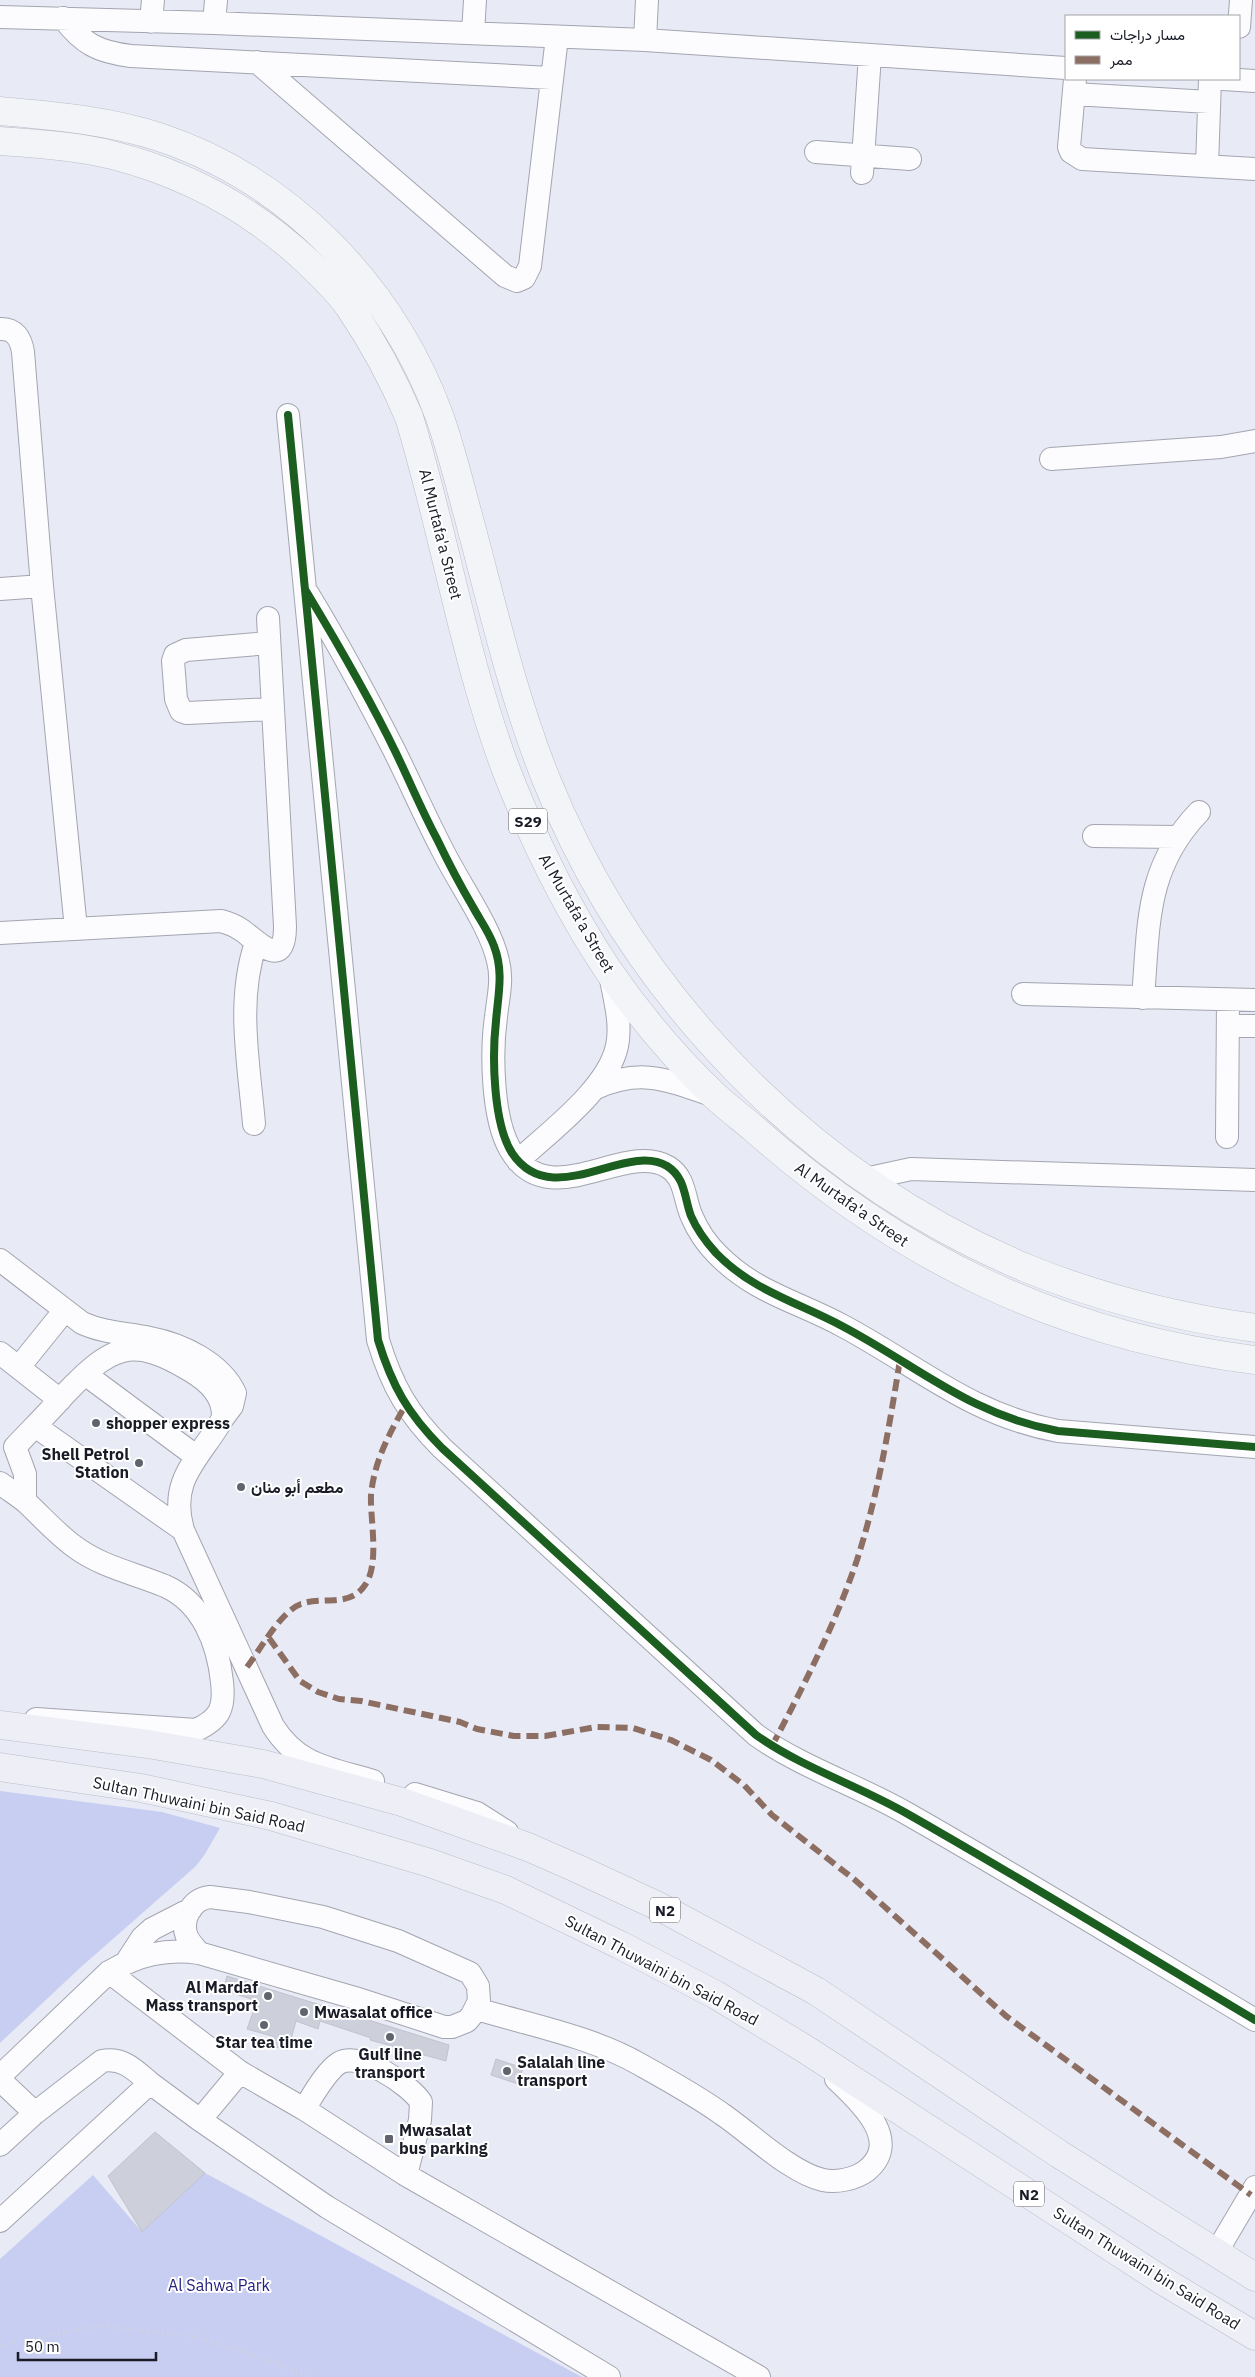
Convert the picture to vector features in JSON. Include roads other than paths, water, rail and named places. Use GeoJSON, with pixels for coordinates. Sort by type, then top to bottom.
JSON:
{"type":"FeatureCollection","features":[{"type":"Feature","properties":{"kind":"highway","name":"N2"},"geometry":{"type":"LineString","coordinates":[[0,1725],[148,1744],[262,1764],[402,1802],[528,1847],[660,1907],[816,1992],[1059,2154],[1255,2277]]}},
{"type":"Feature","properties":{"kind":"highway","name":"Sultan Thuwaini bin Said Road"},"geometry":{"type":"LineString","coordinates":[[0,1768],[141,1788],[271,1816],[430,1863],[506,1890],[620,1945],[716,1995],[805,2049],[1160,2279],[1255,2336]]}},
{"type":"Feature","properties":{"kind":"main road","name":"Al Murtafa'a Street"},"geometry":{"type":"LineString","coordinates":[[3,111],[95,121],[128,128],[160,137],[222,163],[258,185],[305,220],[352,267],[374,294],[410,352],[438,413],[528,733],[567,826],[597,884],[657,977],[691,1021],[723,1056],[791,1122],[865,1179],[941,1226],[1026,1268],[1118,1300],[1164,1312],[1255,1328]]}},
{"type":"Feature","properties":{"kind":"main road","name":"Al Murtafa'a Street"},"geometry":{"type":"LineString","coordinates":[[0,141],[58,146],[112,155],[142,164],[201,188],[255,218],[280,236],[322,276],[349,306],[393,381],[409,417],[488,716],[508,774],[531,830],[558,885],[610,972],[659,1036],[716,1097],[795,1166],[849,1206],[905,1242],[964,1274],[1025,1302],[1088,1325],[1153,1343],[1218,1356],[1255,1360]]}},
{"type":"Feature","properties":{"kind":"street"},"geometry":{"type":"LineString","coordinates":[[214,22],[216,0]]}},
{"type":"Feature","properties":{"kind":"street"},"geometry":{"type":"LineString","coordinates":[[473,33],[475,0]]}},
{"type":"Feature","properties":{"kind":"street"},"geometry":{"type":"LineString","coordinates":[[645,40],[646,0]]}},
{"type":"Feature","properties":{"kind":"street"},"geometry":{"type":"LineString","coordinates":[[1240,15],[1241,0]]}},
{"type":"Feature","properties":{"kind":"street"},"geometry":{"type":"LineString","coordinates":[[0,17],[63,18],[152,11],[214,22],[645,40],[1065,68]]}},
{"type":"Feature","properties":{"kind":"street"},"geometry":{"type":"LineString","coordinates":[[63,18],[76,35],[92,46],[111,53],[551,78]]}},
{"type":"Feature","properties":{"kind":"street"},"geometry":{"type":"LineString","coordinates":[[258,62],[504,276],[517,280],[524,278],[530,266],[557,37]]}},
{"type":"Feature","properties":{"kind":"street"},"geometry":{"type":"LineString","coordinates":[[862,164],[870,55]]}},
{"type":"Feature","properties":{"kind":"street"},"geometry":{"type":"LineString","coordinates":[[1207,166],[1210,80]]}},
{"type":"Feature","properties":{"kind":"street"},"geometry":{"type":"LineString","coordinates":[[1209,102],[1074,86],[1069,147],[1076,156],[1082,159],[1255,170]]}},
{"type":"Feature","properties":{"kind":"street"},"geometry":{"type":"LineString","coordinates":[[816,152],[862,164],[910,159]]}},
{"type":"Feature","properties":{"kind":"street"},"geometry":{"type":"LineString","coordinates":[[0,329],[14,333],[21,342],[22,347],[42,586],[76,929]]}},
{"type":"Feature","properties":{"kind":"street"},"geometry":{"type":"LineString","coordinates":[[288,415],[378,1340],[387,1370],[406,1406],[421,1427],[442,1448],[756,1735],[806,1766],[870,1794],[916,1819],[1255,2020]]}},
{"type":"Feature","properties":{"kind":"street"},"geometry":{"type":"LineString","coordinates":[[1051,459],[1221,447],[1255,441]]}},
{"type":"Feature","properties":{"kind":"street"},"geometry":{"type":"LineString","coordinates":[[0,590],[42,586]]}},
{"type":"Feature","properties":{"kind":"street"},"geometry":{"type":"LineString","coordinates":[[305,588],[362,687],[441,848],[494,946],[501,977],[494,1041],[495,1087],[506,1141],[518,1161],[536,1173],[556,1178],[644,1161],[652,1161],[669,1167],[682,1183],[691,1216],[706,1242],[749,1281],[767,1292],[846,1327],[974,1405],[1004,1418],[1058,1431],[1255,1447]]}},
{"type":"Feature","properties":{"kind":"street"},"geometry":{"type":"LineString","coordinates":[[0,933],[221,921],[243,931],[265,950],[273,950],[284,941],[268,618]]}},
{"type":"Feature","properties":{"kind":"street"},"geometry":{"type":"LineString","coordinates":[[269,643],[186,650],[175,655],[173,661],[176,700],[181,711],[187,713],[272,709]]}},
{"type":"Feature","properties":{"kind":"street"},"geometry":{"type":"LineString","coordinates":[[1143,998],[1152,897],[1161,866],[1177,837],[1199,812]]}},
{"type":"Feature","properties":{"kind":"street"},"geometry":{"type":"LineString","coordinates":[[1094,836],[1177,837]]}},
{"type":"Feature","properties":{"kind":"street"},"geometry":{"type":"LineString","coordinates":[[254,1124],[244,994],[248,968],[256,943]]}},
{"type":"Feature","properties":{"kind":"street"},"geometry":{"type":"LineString","coordinates":[[518,1161],[596,1088],[612,1062],[617,1046],[618,1028],[610,972]]}},
{"type":"Feature","properties":{"kind":"street"},"geometry":{"type":"LineString","coordinates":[[1023,994],[1255,1000]]}},
{"type":"Feature","properties":{"kind":"street"},"geometry":{"type":"LineString","coordinates":[[1227,1137],[1228,1000]]}},
{"type":"Feature","properties":{"kind":"street"},"geometry":{"type":"LineString","coordinates":[[1228,1026],[1255,1026]]}},
{"type":"Feature","properties":{"kind":"street"},"geometry":{"type":"LineString","coordinates":[[596,1088],[626,1077],[641,1077],[670,1081],[716,1097]]}},
{"type":"Feature","properties":{"kind":"street"},"geometry":{"type":"LineString","coordinates":[[865,1179],[911,1169],[1255,1180]]}},
{"type":"Feature","properties":{"kind":"street"},"geometry":{"type":"LineString","coordinates":[[0,1260],[82,1323],[94,1329],[167,1342],[183,1348],[206,1361],[235,1393],[232,1406],[197,1457],[180,1486],[179,1516],[183,1530],[274,1726],[284,1742],[298,1755],[316,1763],[477,1813],[496,1823],[528,1847]]}},
{"type":"Feature","properties":{"kind":"street"},"geometry":{"type":"LineString","coordinates":[[0,1274],[12,1282],[27,1280]]}},
{"type":"Feature","properties":{"kind":"street"},"geometry":{"type":"LineString","coordinates":[[19,1367],[65,1310]]}},
{"type":"Feature","properties":{"kind":"street"},"geometry":{"type":"LineString","coordinates":[[25,1501],[25,1474],[8,1445],[35,1426],[85,1374],[110,1354],[124,1350],[150,1352],[182,1365],[210,1385],[218,1394],[223,1406],[223,1418]]}},
{"type":"Feature","properties":{"kind":"street"},"geometry":{"type":"LineString","coordinates":[[0,1353],[60,1400]]}},
{"type":"Feature","properties":{"kind":"street"},"geometry":{"type":"LineString","coordinates":[[85,1374],[197,1457]]}},
{"type":"Feature","properties":{"kind":"street"},"geometry":{"type":"LineString","coordinates":[[35,1426],[183,1530]]}},
{"type":"Feature","properties":{"kind":"street"},"geometry":{"type":"LineString","coordinates":[[0,1483],[25,1501],[56,1531],[89,1556],[119,1571],[166,1587],[186,1601],[203,1619],[215,1641],[224,1693],[221,1710],[211,1723],[196,1730],[55,1719],[0,1721]]}},
{"type":"Feature","properties":{"kind":"street"},"geometry":{"type":"LineString","coordinates":[[118,1967],[163,1952],[182,1951],[199,1953],[355,1998],[444,2027],[460,2025],[472,2015],[477,2009],[480,1994],[478,1986],[470,1973],[370,1931],[286,1909],[210,1897],[198,1901],[191,1909],[186,1920],[186,1935],[199,1953]]}},
{"type":"Feature","properties":{"kind":"street"},"geometry":{"type":"LineString","coordinates":[[0,2076],[118,1967],[152,1929],[191,1909]]}},
{"type":"Feature","properties":{"kind":"street"},"geometry":{"type":"LineString","coordinates":[[118,1967],[240,2072],[304,2109],[406,2175],[759,2377]]}},
{"type":"Feature","properties":{"kind":"street"},"geometry":{"type":"LineString","coordinates":[[477,2009],[591,2043],[639,2063],[721,2113],[797,2169],[823,2180],[849,2179],[862,2174],[876,2163],[880,2148],[879,2130],[868,2109],[805,2049]]}},
{"type":"Feature","properties":{"kind":"street"},"geometry":{"type":"LineString","coordinates":[[0,2145],[35,2113],[102,2061],[112,2059],[121,2061],[200,2120],[327,2207],[609,2377]]}},
{"type":"Feature","properties":{"kind":"street"},"geometry":{"type":"LineString","coordinates":[[304,2109],[332,2069],[344,2061],[358,2062],[396,2078],[420,2102],[420,2120],[406,2175]]}},
{"type":"Feature","properties":{"kind":"street"},"geometry":{"type":"LineString","coordinates":[[200,2120],[240,2072]]}},
{"type":"Feature","properties":{"kind":"street"},"geometry":{"type":"LineString","coordinates":[[0,2080],[35,2113]]}},
{"type":"Feature","properties":{"kind":"street"},"geometry":{"type":"LineString","coordinates":[[0,2221],[150,2083]]}},
{"type":"Feature","properties":{"kind":"street"},"geometry":{"type":"LineString","coordinates":[[1216,2253],[1255,2187]]}},
{"type":"Feature","properties":{"kind":"place","name":"shopper express"},"geometry":{"type":"Point","coordinates":[96,1423]}},
{"type":"Feature","properties":{"kind":"place","name":"Shell Petrol Station"},"geometry":{"type":"Point","coordinates":[139,1463]}},
{"type":"Feature","properties":{"kind":"place","name":"مطعم أبو منان"},"geometry":{"type":"Point","coordinates":[241,1487]}},
{"type":"Feature","properties":{"kind":"place","name":"Al Mardaf Mass transport"},"geometry":{"type":"Point","coordinates":[268,1996]}},
{"type":"Feature","properties":{"kind":"place","name":"Mwasalat office"},"geometry":{"type":"Point","coordinates":[304,2012]}},
{"type":"Feature","properties":{"kind":"place","name":"Star tea time"},"geometry":{"type":"Point","coordinates":[264,2025]}},
{"type":"Feature","properties":{"kind":"place","name":"Gulf line transport"},"geometry":{"type":"Point","coordinates":[390,2037]}},
{"type":"Feature","properties":{"kind":"place","name":"Salalah line transport"},"geometry":{"type":"Point","coordinates":[507,2071]}},
{"type":"Feature","properties":{"kind":"place","name":"Mwasalat bus parking"},"geometry":{"type":"Point","coordinates":[389,2139]}},
{"type":"Feature","properties":{"kind":"park label","name":"Al Sahwa Park"},"geometry":{"type":"Point","coordinates":[219,2285]}}]}
